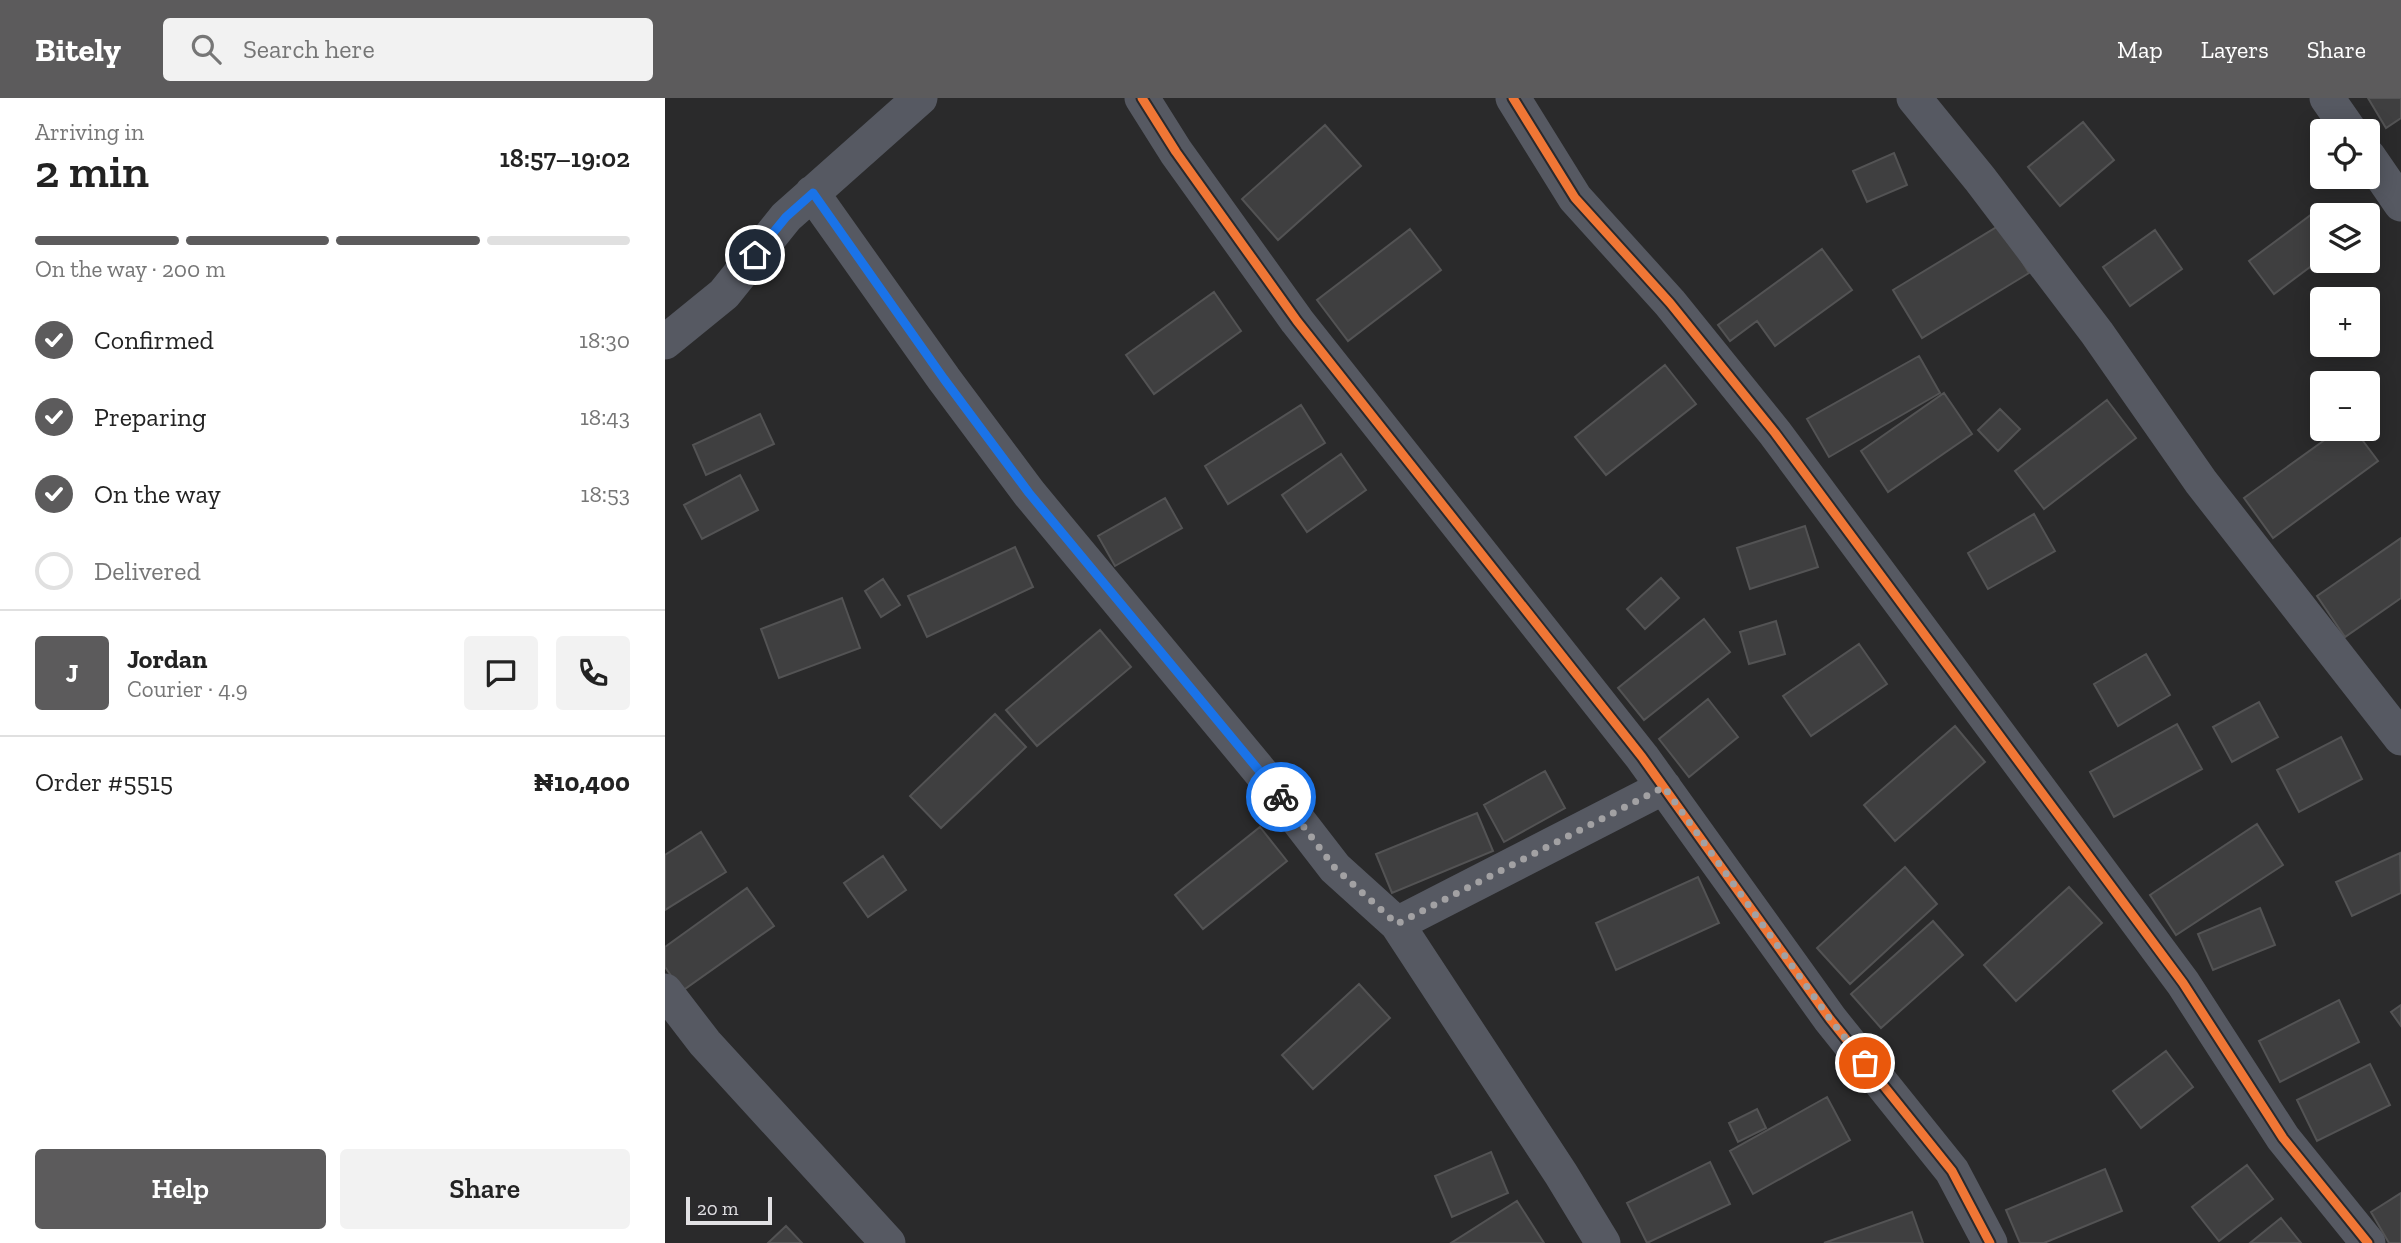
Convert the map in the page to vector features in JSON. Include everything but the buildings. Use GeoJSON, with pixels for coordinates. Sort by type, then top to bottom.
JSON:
{"type":"FeatureCollection","features":[{"type":"Feature","properties":{"kind":"street"},"geometry":{"type":"LineString","coordinates":[[665,342],[724,294],[786,217],[920,98]]}},
{"type":"Feature","properties":{"kind":"street"},"geometry":{"type":"LineString","coordinates":[[1142,98],[1176,152],[1297,321],[1664,787],[1830,1019],[1952,1171],[1990,1243]]}},
{"type":"Feature","properties":{"kind":"street"},"geometry":{"type":"LineString","coordinates":[[1513,98],[1575,198],[1670,303],[1775,433],[2183,983],[2283,1138],[2368,1243]]}},
{"type":"Feature","properties":{"kind":"street"},"geometry":{"type":"LineString","coordinates":[[1914,98],[1980,179],[2097,333],[2201,482],[2401,738]]}},
{"type":"Feature","properties":{"kind":"street"},"geometry":{"type":"LineString","coordinates":[[2327,98],[2342,119]]}},
{"type":"Feature","properties":{"kind":"street"},"geometry":{"type":"LineString","coordinates":[[2380,173],[2401,204]]}},
{"type":"Feature","properties":{"kind":"street"},"geometry":{"type":"LineString","coordinates":[[813,193],[936,368],[1029,493],[1267,780],[1335,868],[1397,924],[1561,1174],[1603,1243]]}},
{"type":"Feature","properties":{"kind":"street"},"geometry":{"type":"LineString","coordinates":[[1397,924],[1664,787]]}},
{"type":"Feature","properties":{"kind":"street"},"geometry":{"type":"LineString","coordinates":[[665,990],[705,1042],[888,1243]]}},
{"type":"Feature","properties":{"kind":"cycle path"},"geometry":{"type":"LineString","coordinates":[[1142,98],[1176,152],[1297,321],[1642,757],[1830,1019],[1952,1171],[1990,1243]]}},
{"type":"Feature","properties":{"kind":"cycle path"},"geometry":{"type":"LineString","coordinates":[[1513,98],[1575,198],[1670,303],[1775,433],[2183,983],[2283,1138],[2368,1243]]}},
{"type":"Feature","properties":{"kind":"way so far"},"geometry":{"type":"LineString","coordinates":[[1281,797],[1335,868],[1397,924],[1664,787],[1830,1019],[1865,1063]]}},
{"type":"Feature","properties":{"kind":"route"},"geometry":{"type":"LineString","coordinates":[[755,255],[786,217],[813,193],[944,379],[1029,493],[1281,797]]}}]}
